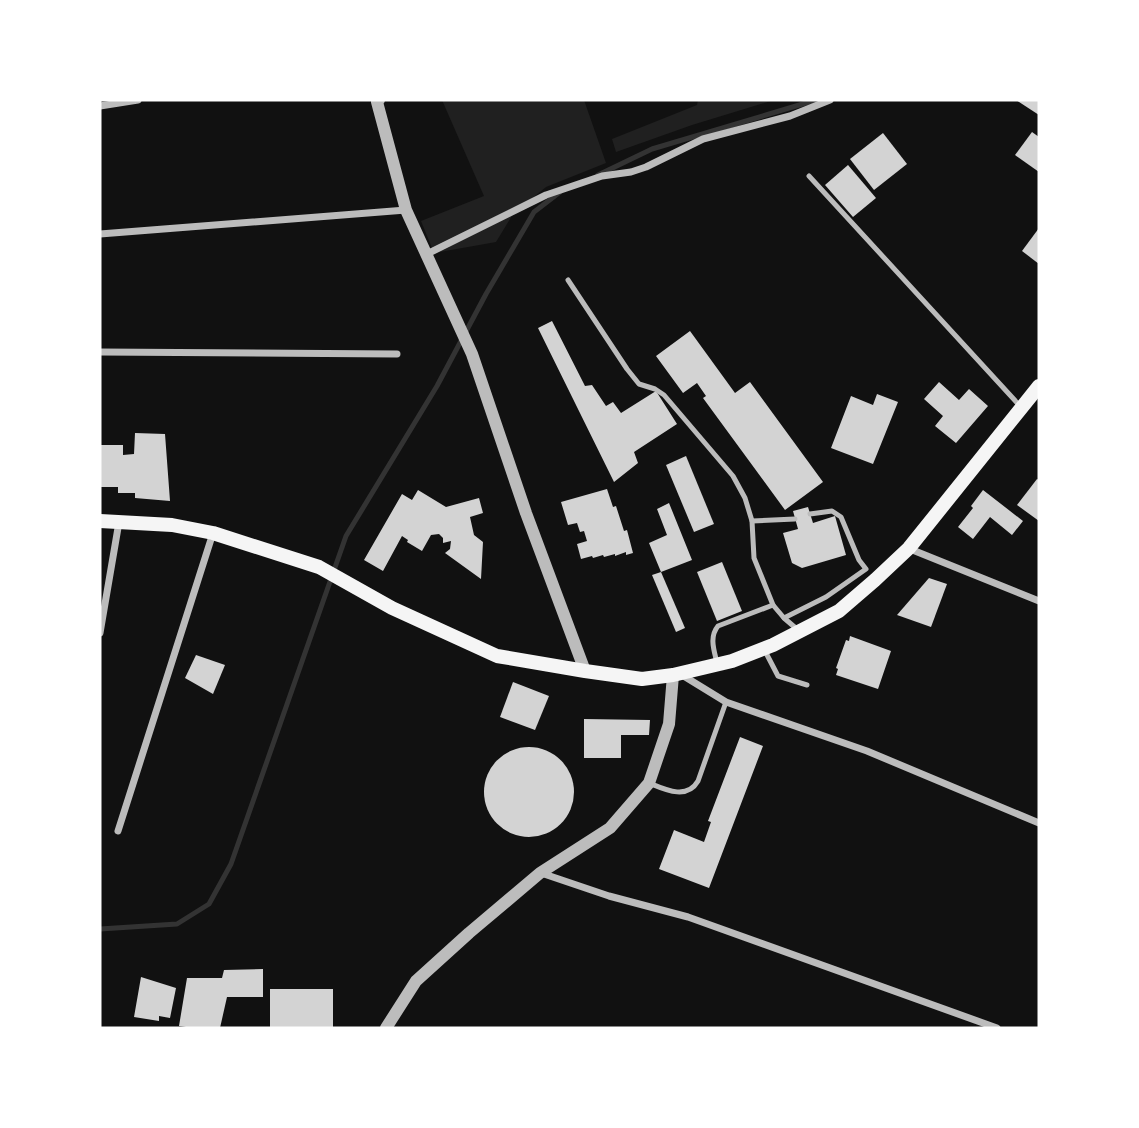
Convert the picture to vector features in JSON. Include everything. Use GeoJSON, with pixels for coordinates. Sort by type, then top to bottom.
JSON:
{"type":"FeatureCollection","features":[{"type":"Feature","properties":{"kind":"main road"},"geometry":{"type":"LineString","coordinates":[[100,521],[172,525],[212,533],[318,567],[392,608],[497,656],[642,680],[677,675],[732,661],[800,632],[839,611],[871,575],[909,548],[1039,386]]}},
{"type":"Feature","properties":{"kind":"street"},"geometry":{"type":"LineString","coordinates":[[100,106],[138,100]]}},
{"type":"Feature","properties":{"kind":"street"},"geometry":{"type":"LineString","coordinates":[[427,254],[546,195],[602,176],[631,173],[702,139],[790,116],[830,100]]}},
{"type":"Feature","properties":{"kind":"street"},"geometry":{"type":"LineString","coordinates":[[377,101],[406,210],[472,354],[584,671]]}},
{"type":"Feature","properties":{"kind":"street"},"geometry":{"type":"LineString","coordinates":[[100,234],[406,210]]}},
{"type":"Feature","properties":{"kind":"street"},"geometry":{"type":"LineString","coordinates":[[100,352],[397,354]]}},
{"type":"Feature","properties":{"kind":"street"},"geometry":{"type":"LineString","coordinates":[[100,633],[119,521]]}},
{"type":"Feature","properties":{"kind":"street"},"geometry":{"type":"LineString","coordinates":[[118,831],[212,533]]}},
{"type":"Feature","properties":{"kind":"street"},"geometry":{"type":"LineString","coordinates":[[909,548],[1039,601]]}},
{"type":"Feature","properties":{"kind":"street"},"geometry":{"type":"LineString","coordinates":[[386,1028],[416,981],[540,873],[610,828],[649,783],[668,724],[677,675],[726,702],[867,751],[1039,823]]}},
{"type":"Feature","properties":{"kind":"street"},"geometry":{"type":"LineString","coordinates":[[540,873],[609,896],[688,917],[978,1025],[997,1028]]}},
{"type":"Feature","properties":{"kind":"lane"},"geometry":{"type":"LineString","coordinates":[[809,176],[1021,408]]}},
{"type":"Feature","properties":{"kind":"lane"},"geometry":{"type":"LineString","coordinates":[[568,280],[639,384],[664,395],[733,476],[745,498],[752,521],[754,558],[773,605],[783,618],[800,632]]}},
{"type":"Feature","properties":{"kind":"lane"},"geometry":{"type":"LineString","coordinates":[[783,618],[871,575],[859,560],[841,517],[832,511],[810,514]]}},
{"type":"Feature","properties":{"kind":"lane"},"geometry":{"type":"LineString","coordinates":[[752,521],[795,519]]}},
{"type":"Feature","properties":{"kind":"lane"},"geometry":{"type":"LineString","coordinates":[[717,664],[713,635],[718,626],[773,605]]}},
{"type":"Feature","properties":{"kind":"lane"},"geometry":{"type":"LineString","coordinates":[[764,648],[778,676],[807,685]]}},
{"type":"Feature","properties":{"kind":"lane"},"geometry":{"type":"LineString","coordinates":[[649,783],[665,790],[685,792],[694,788],[726,702]]}},
{"type":"Feature","properties":{"kind":"shaded area"},"geometry":{"type":"Polygon","coordinates":[[[442,100],[584,100],[606,163],[546,187],[513,214],[496,242],[434,253],[421,221],[484,196],[442,100]]]}},
{"type":"Feature","properties":{"kind":"shaded area"},"geometry":{"type":"Polygon","coordinates":[[[698,100],[774,100],[616,152],[612,139],[697,105],[698,100]]]}},
{"type":"Feature","properties":{"kind":"building"},"geometry":{"type":"Polygon","coordinates":[[[1016,100],[1039,100],[1039,115],[1016,100]]]}},
{"type":"Feature","properties":{"kind":"building"},"geometry":{"type":"Polygon","coordinates":[[[1032,132],[1039,137],[1039,172],[1015,155],[1032,132]]]}},
{"type":"Feature","properties":{"kind":"building"},"geometry":{"type":"Polygon","coordinates":[[[883,133],[907,164],[874,190],[850,159],[883,133]]]}},
{"type":"Feature","properties":{"kind":"building"},"geometry":{"type":"Polygon","coordinates":[[[848,165],[876,198],[853,217],[825,185],[848,165]]]}},
{"type":"Feature","properties":{"kind":"building"},"geometry":{"type":"Polygon","coordinates":[[[1039,228],[1039,264],[1022,251],[1039,228]]]}},
{"type":"Feature","properties":{"kind":"building"},"geometry":{"type":"Polygon","coordinates":[[[552,321],[585,386],[592,385],[606,406],[613,402],[621,413],[656,391],[677,424],[634,452],[638,463],[614,482],[538,328],[552,321]]]}},
{"type":"Feature","properties":{"kind":"building"},"geometry":{"type":"Polygon","coordinates":[[[690,331],[735,393],[750,382],[823,482],[785,510],[703,398],[706,396],[697,383],[683,393],[656,356],[690,331]]]}},
{"type":"Feature","properties":{"kind":"building"},"geometry":{"type":"Polygon","coordinates":[[[939,382],[959,400],[969,389],[988,406],[956,443],[935,426],[943,416],[924,399],[939,382]]]}},
{"type":"Feature","properties":{"kind":"building"},"geometry":{"type":"Polygon","coordinates":[[[877,394],[898,402],[873,464],[831,448],[851,396],[873,405],[877,394]]]}},
{"type":"Feature","properties":{"kind":"building"},"geometry":{"type":"Polygon","coordinates":[[[135,433],[165,434],[170,501],[135,498],[135,493],[118,493],[118,487],[100,487],[100,445],[123,445],[123,455],[134,454],[135,433]]]}},
{"type":"Feature","properties":{"kind":"building"},"geometry":{"type":"Polygon","coordinates":[[[686,456],[714,524],[694,532],[666,465],[686,456]]]}},
{"type":"Feature","properties":{"kind":"building"},"geometry":{"type":"Polygon","coordinates":[[[1037,479],[1039,480],[1039,521],[1017,505],[1037,479]]]}},
{"type":"Feature","properties":{"kind":"building"},"geometry":{"type":"Polygon","coordinates":[[[607,489],[624,531],[627,530],[633,553],[581,559],[577,544],[587,541],[584,531],[580,532],[577,523],[568,525],[561,502],[607,489]]]}},
{"type":"Feature","properties":{"kind":"building"},"geometry":{"type":"Polygon","coordinates":[[[418,490],[446,507],[479,498],[483,513],[470,517],[474,535],[483,542],[481,579],[445,553],[450,549],[451,541],[443,543],[439,534],[431,535],[422,551],[402,536],[383,571],[364,560],[402,494],[412,500],[418,490]]]}},
{"type":"Feature","properties":{"kind":"building"},"geometry":{"type":"Polygon","coordinates":[[[983,490],[1023,521],[1012,535],[990,517],[973,539],[958,527],[983,490]]]}},
{"type":"Feature","properties":{"kind":"building"},"geometry":{"type":"Polygon","coordinates":[[[669,503],[692,560],[661,572],[649,543],[667,535],[657,509],[669,503]]]}},
{"type":"Feature","properties":{"kind":"building"},"geometry":{"type":"Polygon","coordinates":[[[808,507],[813,523],[835,516],[846,555],[802,568],[792,563],[783,533],[798,529],[793,511],[808,507]]]}},
{"type":"Feature","properties":{"kind":"building"},"geometry":{"type":"Polygon","coordinates":[[[722,562],[742,611],[717,621],[697,572],[722,562]]]}},
{"type":"Feature","properties":{"kind":"building"},"geometry":{"type":"Polygon","coordinates":[[[661,572],[685,628],[676,632],[652,575],[661,572]]]}},
{"type":"Feature","properties":{"kind":"building"},"geometry":{"type":"Polygon","coordinates":[[[929,578],[947,584],[931,627],[897,615],[929,578]]]}},
{"type":"Feature","properties":{"kind":"building"},"geometry":{"type":"Polygon","coordinates":[[[850,636],[891,651],[878,689],[836,675],[846,640],[849,641],[850,636]]]}},
{"type":"Feature","properties":{"kind":"building"},"geometry":{"type":"Polygon","coordinates":[[[196,655],[225,665],[213,694],[185,678],[196,655]]]}},
{"type":"Feature","properties":{"kind":"building"},"geometry":{"type":"Polygon","coordinates":[[[513,682],[549,696],[535,730],[500,717],[513,682]]]}},
{"type":"Feature","properties":{"kind":"building"},"geometry":{"type":"Polygon","coordinates":[[[584,719],[650,720],[649,735],[621,735],[621,758],[584,758],[584,719]]]}},
{"type":"Feature","properties":{"kind":"building"},"geometry":{"type":"Polygon","coordinates":[[[740,737],[763,746],[709,888],[659,869],[674,830],[704,842],[711,822],[708,821],[740,737]]]}},
{"type":"Feature","properties":{"kind":"building"},"geometry":{"type":"Polygon","coordinates":[[[529,747],[546,751],[561,760],[570,775],[574,792],[570,809],[561,824],[546,833],[529,837],[512,833],[497,824],[488,809],[484,792],[488,775],[497,760],[512,751],[529,747]]]}},
{"type":"Feature","properties":{"kind":"building"},"geometry":{"type":"Polygon","coordinates":[[[263,969],[263,997],[227,997],[220,1028],[179,1026],[187,978],[222,978],[224,970],[263,969]]]}},
{"type":"Feature","properties":{"kind":"building"},"geometry":{"type":"Polygon","coordinates":[[[141,977],[176,988],[170,1018],[159,1016],[159,1021],[134,1017],[141,977]]]}},
{"type":"Feature","properties":{"kind":"building"},"geometry":{"type":"Polygon","coordinates":[[[270,989],[333,989],[333,1028],[270,1028],[270,989]]]}},
{"type":"Feature","properties":{"kind":"waterway"},"geometry":{"type":"LineString","coordinates":[[598,175],[652,149],[816,100]]}},
{"type":"Feature","properties":{"kind":"waterway"},"geometry":{"type":"LineString","coordinates":[[100,929],[177,924],[209,904],[231,864],[346,536],[437,386],[534,212],[560,192]]}}]}
